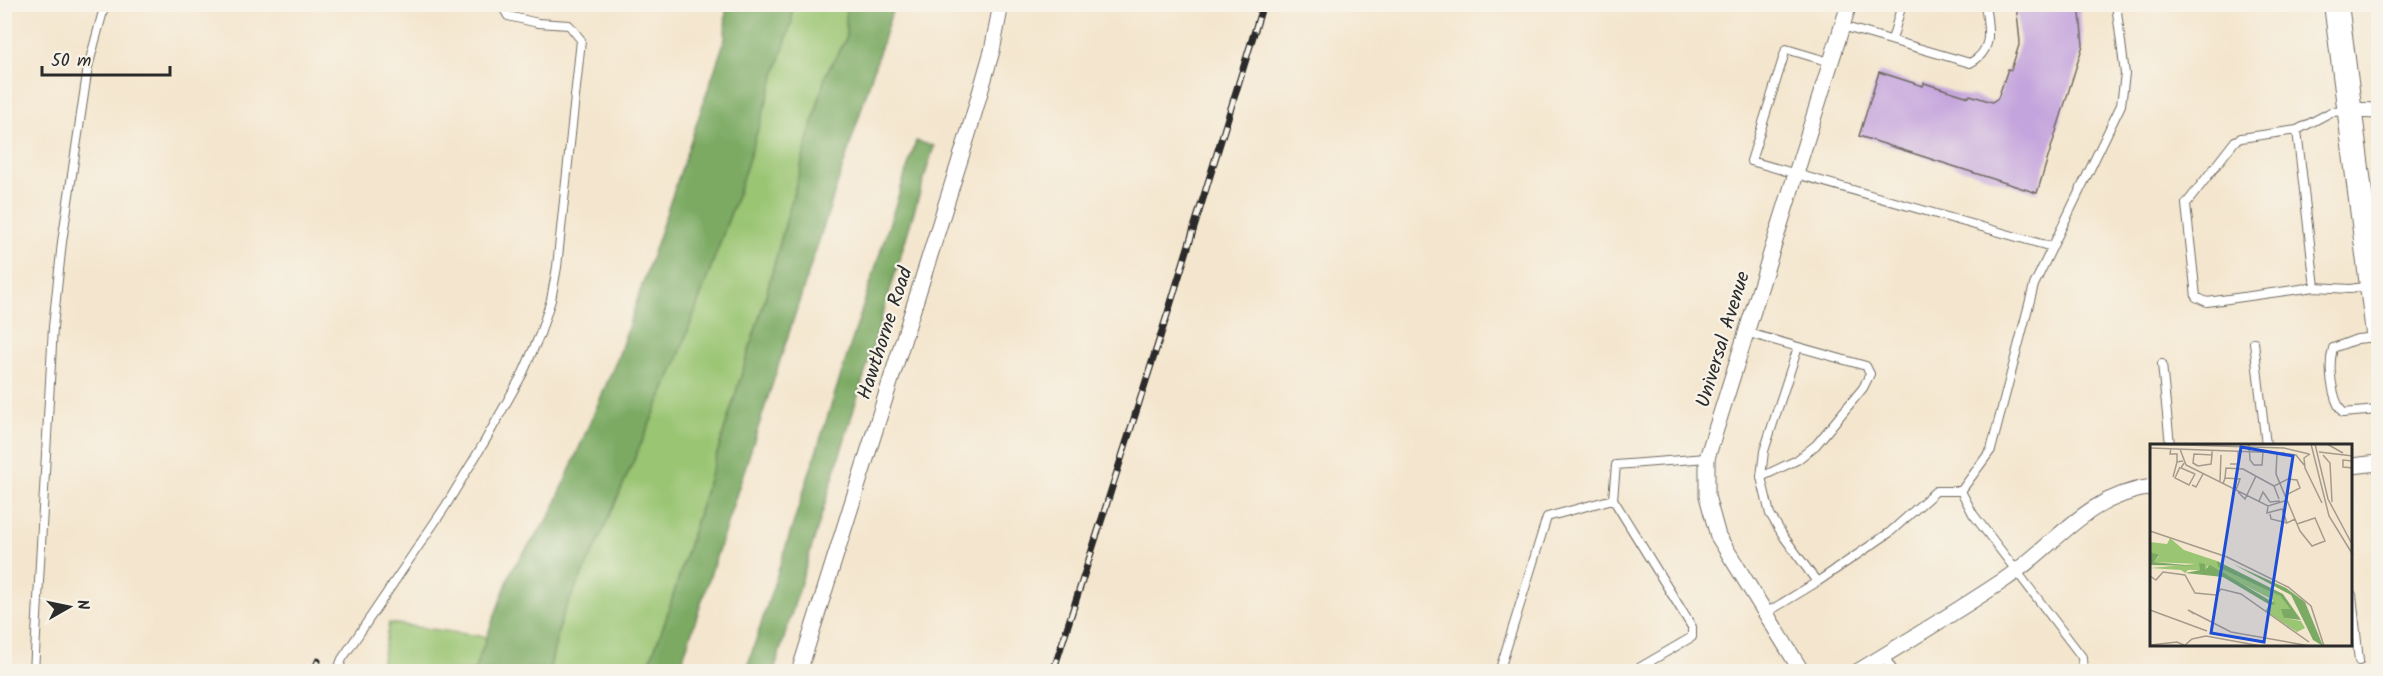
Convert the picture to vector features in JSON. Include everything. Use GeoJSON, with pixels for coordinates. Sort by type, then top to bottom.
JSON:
{"type":"FeatureCollection","features":[{"type":"Feature","properties":{"kind":"main road"},"geometry":{"type":"LineString","coordinates":[[2336,4],[2379,334]]}},
{"type":"Feature","properties":{"kind":"street","name":"Hawthorne Road"},"geometry":{"type":"LineString","coordinates":[[799,672],[966,142],[992,51],[1001,4]]}},
{"type":"Feature","properties":{"kind":"street","name":"Universal Avenue"},"geometry":{"type":"LineString","coordinates":[[1802,672],[1718,536],[1707,496],[1707,458],[1849,4]]}},
{"type":"Feature","properties":{"kind":"street"},"geometry":{"type":"LineString","coordinates":[[2349,110],[2379,111]]}},
{"type":"Feature","properties":{"kind":"street"},"geometry":{"type":"LineString","coordinates":[[2353,466],[2379,463]]}},
{"type":"Feature","properties":{"kind":"street"},"geometry":{"type":"LineString","coordinates":[[1857,672],[2017,570],[2043,551],[2083,513],[2116,495],[2150,487]]}},
{"type":"Feature","properties":{"kind":"lane"},"geometry":{"type":"LineString","coordinates":[[34,672],[53,327],[62,242],[88,67],[105,4]]}},
{"type":"Feature","properties":{"kind":"lane"},"geometry":{"type":"LineString","coordinates":[[337,672],[342,659],[445,507],[504,409],[540,334],[551,300],[562,234],[581,40],[569,24],[538,23],[508,16],[501,4]]}},
{"type":"Feature","properties":{"kind":"lane"},"geometry":{"type":"LineString","coordinates":[[1892,40],[1902,4]]}},
{"type":"Feature","properties":{"kind":"lane"},"geometry":{"type":"LineString","coordinates":[[1842,26],[1970,63],[1985,52],[1989,34],[1985,4]]}},
{"type":"Feature","properties":{"kind":"lane"},"geometry":{"type":"LineString","coordinates":[[1962,491],[1991,450],[2034,285],[2121,105],[2125,74],[2116,4]]}},
{"type":"Feature","properties":{"kind":"lane"},"geometry":{"type":"LineString","coordinates":[[1830,62],[1786,49],[1750,161],[2052,247]]}},
{"type":"Feature","properties":{"kind":"lane"},"geometry":{"type":"LineString","coordinates":[[2349,110],[2331,112],[2297,130],[2247,136],[2235,141],[2186,204],[2196,297],[2207,302],[2315,287],[2350,290],[2374,286]]}},
{"type":"Feature","properties":{"kind":"lane"},"geometry":{"type":"LineString","coordinates":[[2297,130],[2315,287]]}},
{"type":"Feature","properties":{"kind":"lane"},"geometry":{"type":"LineString","coordinates":[[1745,332],[1866,366],[1870,374],[1863,387],[1816,445],[1797,460],[1761,477]]}},
{"type":"Feature","properties":{"kind":"lane"},"geometry":{"type":"LineString","coordinates":[[2379,334],[2356,339],[2333,348],[2330,358],[2336,404],[2343,413],[2379,410]]}},
{"type":"Feature","properties":{"kind":"lane"},"geometry":{"type":"LineString","coordinates":[[2254,342],[2266,444]]}},
{"type":"Feature","properties":{"kind":"lane"},"geometry":{"type":"LineString","coordinates":[[1798,347],[1764,451],[1761,477],[1770,514],[1816,582]]}},
{"type":"Feature","properties":{"kind":"lane"},"geometry":{"type":"LineString","coordinates":[[2162,364],[2170,444]]}},
{"type":"Feature","properties":{"kind":"lane"},"geometry":{"type":"LineString","coordinates":[[1632,672],[1692,637],[1692,627],[1613,499],[1616,465],[1707,458]]}},
{"type":"Feature","properties":{"kind":"lane"},"geometry":{"type":"LineString","coordinates":[[1766,613],[1889,533],[1936,491],[1962,491]]}},
{"type":"Feature","properties":{"kind":"lane"},"geometry":{"type":"LineString","coordinates":[[1962,491],[1973,514],[2082,657],[2083,672]]}},
{"type":"Feature","properties":{"kind":"lane"},"geometry":{"type":"LineString","coordinates":[[1504,672],[1501,666],[1547,517],[1613,499]]}},
{"type":"Feature","properties":{"kind":"lane"},"geometry":{"type":"LineString","coordinates":[[2353,604],[2359,661]]}},
{"type":"Feature","properties":{"kind":"lane"},"geometry":{"type":"LineString","coordinates":[[1884,656],[1894,672]]}},
{"type":"Feature","properties":{"kind":"green space"},"geometry":{"type":"Polygon","coordinates":[[[726,5],[792,5],[792,21],[739,190],[677,361],[599,540],[562,616],[549,671],[474,671],[512,569],[550,516],[618,357],[725,39],[726,5]]]}},
{"type":"Feature","properties":{"kind":"green space"},"geometry":{"type":"Polygon","coordinates":[[[792,5],[846,5],[846,39],[826,74],[764,302],[665,622],[646,671],[549,672],[562,616],[599,540],[677,361],[739,190],[791,21],[792,5]]]}},
{"type":"Feature","properties":{"kind":"green space"},"geometry":{"type":"Polygon","coordinates":[[[846,5],[894,5],[679,671],[646,671],[665,622],[764,302],[826,74],[846,39],[846,5]]]}},
{"type":"Feature","properties":{"kind":"green space"},"geometry":{"type":"Polygon","coordinates":[[[916,141],[934,146],[774,671],[746,671],[916,141]]]}},
{"type":"Feature","properties":{"kind":"green space"},"geometry":{"type":"Polygon","coordinates":[[[389,623],[487,637],[474,671],[380,671],[389,623]]]}},
{"type":"Feature","properties":{"kind":"building"},"geometry":{"type":"Polygon","coordinates":[[[2016,4],[2079,4],[2083,45],[2037,193],[1859,136],[1879,72],[1969,97],[1970,95],[1992,102],[1998,98],[2008,69],[2011,70],[2020,42],[2016,4]]]}},
{"type":"Feature","properties":{"kind":"railway"},"geometry":{"type":"LineString","coordinates":[[1053,672],[1263,4]]}},
{"type":"Feature","properties":{"kind":"railway"},"geometry":{"type":"LineString","coordinates":[[314,672],[318,661]]}}]}
